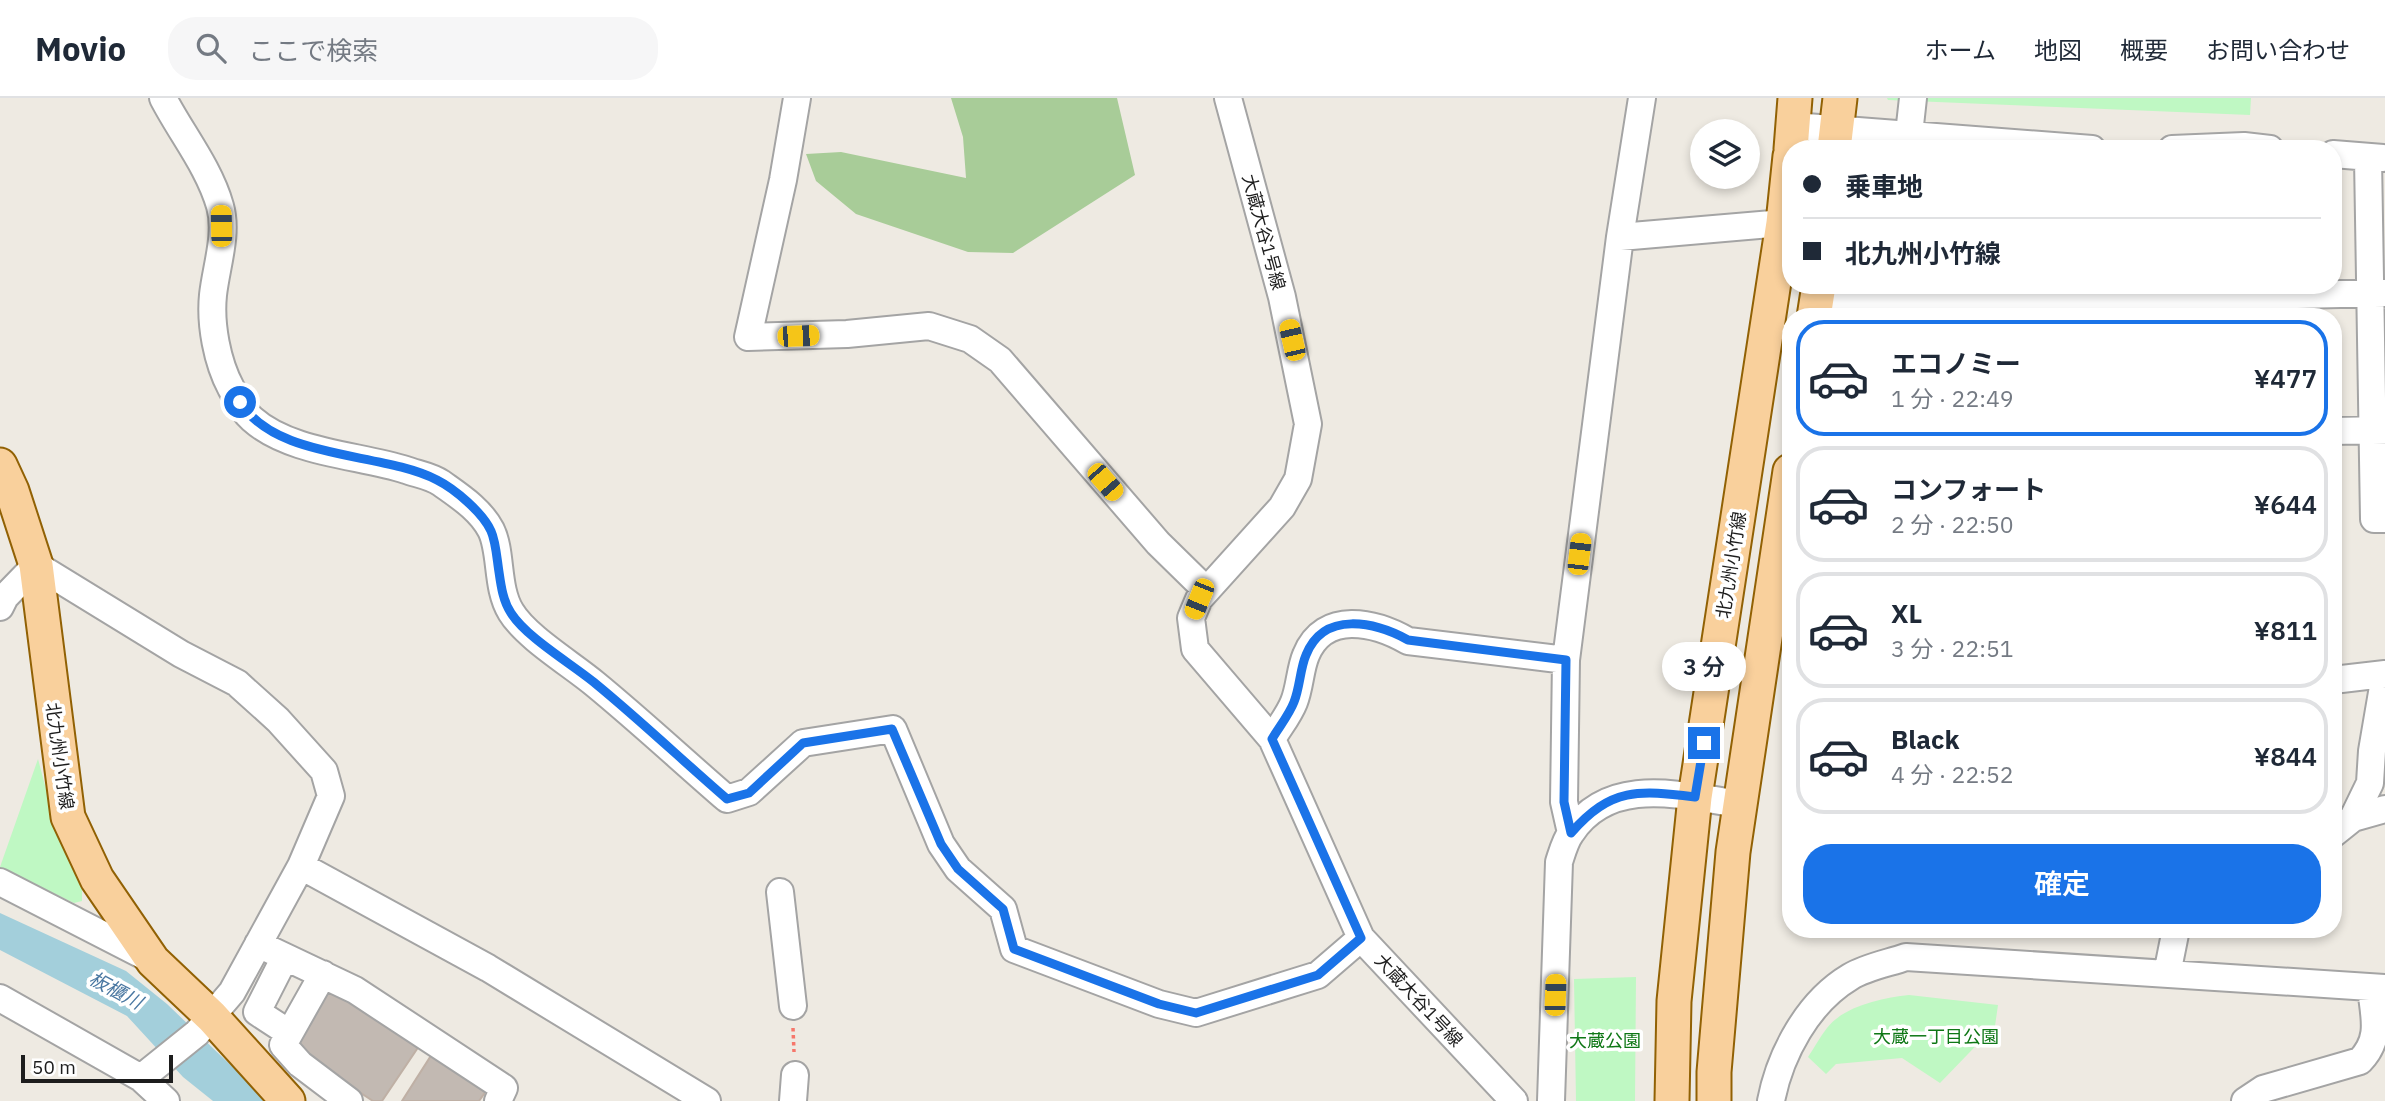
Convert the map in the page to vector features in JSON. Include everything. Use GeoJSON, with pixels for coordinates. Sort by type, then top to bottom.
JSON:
{"type":"FeatureCollection","features":[{"type":"Feature","properties":{"kind":"main road","name":"北九州小竹線"},"geometry":{"type":"LineString","coordinates":[[1672,1101],[1674,1001],[1695,797],[1782,230]]}},
{"type":"Feature","properties":{"kind":"main road","name":"北九州小竹線"},"geometry":{"type":"LineString","coordinates":[[4,484],[36,565],[68,817],[97,879],[153,961],[205,1025],[288,1101]]}},
{"type":"Feature","properties":{"kind":"main road"},"geometry":{"type":"LineString","coordinates":[[1714,1101],[1714,1072],[1733,852],[1782,524]]}},
{"type":"Feature","properties":{"kind":"street"},"geometry":{"type":"LineString","coordinates":[[163,98],[204,169],[220,207],[221,245],[212,298],[215,338],[231,387],[250,418],[269,431],[293,441],[352,458],[386,464],[437,480],[473,507],[491,531],[503,593],[511,613],[528,632],[596,684],[727,799],[749,793],[803,743],[892,729],[941,844],[958,869],[1003,909],[1014,949],[1159,1004],[1196,1013],[1318,975],[1361,938]]}},
{"type":"Feature","properties":{"kind":"street"},"geometry":{"type":"LineString","coordinates":[[797,98],[783,180],[748,337],[848,334],[929,326],[971,338],[1000,360],[1158,543],[1206,590]]}},
{"type":"Feature","properties":{"kind":"street","name":"大蔵大谷1号線"},"geometry":{"type":"LineString","coordinates":[[1228,98],[1282,297],[1308,424],[1298,479],[1282,507],[1199,599],[1191,618],[1195,649],[1272,739],[1361,938],[1514,1101]]}},
{"type":"Feature","properties":{"kind":"street"},"geometry":{"type":"LineString","coordinates":[[1571,833],[1564,802],[1566,660],[1620,237],[1642,98]]}},
{"type":"Feature","properties":{"kind":"street"},"geometry":{"type":"LineString","coordinates":[[1909,134],[1913,98]]}},
{"type":"Feature","properties":{"kind":"street"},"geometry":{"type":"LineString","coordinates":[[1793,132],[1837,125],[1982,140]]}},
{"type":"Feature","properties":{"kind":"street"},"geometry":{"type":"LineString","coordinates":[[2342,155],[2376,158],[2379,430],[2374,519],[2385,519]]}},
{"type":"Feature","properties":{"kind":"street"},"geometry":{"type":"LineString","coordinates":[[1620,237],[1782,223]]}},
{"type":"Feature","properties":{"kind":"street"},"geometry":{"type":"LineString","coordinates":[[1817,300],[2244,300],[2378,293]]}},
{"type":"Feature","properties":{"kind":"street"},"geometry":{"type":"LineString","coordinates":[[2342,431],[2379,430]]}},
{"type":"Feature","properties":{"kind":"street"},"geometry":{"type":"LineString","coordinates":[[0,607],[5,597],[36,565],[181,654],[237,683],[278,720],[324,771],[331,796],[301,866],[232,992],[205,1025],[141,1078]]}},
{"type":"Feature","properties":{"kind":"street"},"geometry":{"type":"LineString","coordinates":[[1272,739],[1294,702],[1305,656],[1315,638],[1335,625],[1359,622],[1388,629],[1408,640],[1566,660]]}},
{"type":"Feature","properties":{"kind":"street"},"geometry":{"type":"LineString","coordinates":[[2342,679],[2385,675],[2372,751],[2370,783],[2343,826]]}},
{"type":"Feature","properties":{"kind":"street"},"geometry":{"type":"LineString","coordinates":[[1551,1101],[1559,862],[1571,833],[1587,815],[1617,796],[1652,792],[1740,804]]}},
{"type":"Feature","properties":{"kind":"street"},"geometry":{"type":"LineString","coordinates":[[2343,826],[2385,809]]}},
{"type":"Feature","properties":{"kind":"street"},"geometry":{"type":"LineString","coordinates":[[301,866],[488,968],[707,1101]]}},
{"type":"Feature","properties":{"kind":"street"},"geometry":{"type":"LineString","coordinates":[[0,882],[153,961]]}},
{"type":"Feature","properties":{"kind":"street"},"geometry":{"type":"LineString","coordinates":[[780,892],[793,1006]]}},
{"type":"Feature","properties":{"kind":"street"},"geometry":{"type":"LineString","coordinates":[[2167,974],[2174,938]]}},
{"type":"Feature","properties":{"kind":"street"},"geometry":{"type":"LineString","coordinates":[[258,944],[355,989],[502,1096]]}},
{"type":"Feature","properties":{"kind":"street"},"geometry":{"type":"LineString","coordinates":[[285,957],[257,1012],[289,1033]]}},
{"type":"Feature","properties":{"kind":"street"},"geometry":{"type":"LineString","coordinates":[[1770,1101],[1774,1082],[1794,1038],[1818,1002],[1851,976],[1906,957],[2378,988],[2376,1036],[2370,1051],[2360,1061],[2263,1089],[2245,1101]]}},
{"type":"Feature","properties":{"kind":"street"},"geometry":{"type":"LineString","coordinates":[[323,974],[283,1045],[300,1064],[349,1101]]}},
{"type":"Feature","properties":{"kind":"street"},"geometry":{"type":"LineString","coordinates":[[0,998],[141,1078],[166,1101]]}},
{"type":"Feature","properties":{"kind":"path"},"geometry":{"type":"LineString","coordinates":[[793,1006],[794,1088]]}},
{"type":"Feature","properties":{"kind":"green space"},"geometry":{"type":"Polygon","coordinates":[[[951,98],[1117,98],[1135,175],[1013,253],[968,252],[856,214],[816,181],[806,154],[841,152],[966,178],[963,137],[951,98]]]}},
{"type":"Feature","properties":{"kind":"green space"},"geometry":{"type":"Polygon","coordinates":[[[1887,98],[2251,98],[2250,115],[1887,98]]]}},
{"type":"Feature","properties":{"kind":"green space"},"geometry":{"type":"Polygon","coordinates":[[[38,759],[59,838],[82,889],[82,901],[74,903],[0,867],[38,759]]]}},
{"type":"Feature","properties":{"kind":"green space","name":"大蔵公園"},"geometry":{"type":"Polygon","coordinates":[[[1636,977],[1635,1101],[1576,1101],[1574,979],[1636,977]]]}},
{"type":"Feature","properties":{"kind":"green space","name":"大蔵一丁目公園"},"geometry":{"type":"Polygon","coordinates":[[[1909,995],[1998,1005],[1995,1026],[1940,1083],[1902,1058],[1836,1064],[1826,1074],[1808,1057],[1827,1028],[1843,1014],[1876,1001],[1909,995]]]}},
{"type":"Feature","properties":{"kind":"water","name":"板櫃川"},"geometry":{"type":"Polygon","coordinates":[[[0,913],[126,971],[167,1004],[268,1101],[213,1101],[183,1077],[127,1016],[0,950],[0,913]]]}},
{"type":"Feature","properties":{"kind":"building"},"geometry":{"type":"Polygon","coordinates":[[[329,985],[419,1046],[382,1101],[373,1101],[291,1047],[329,985]]]}},
{"type":"Feature","properties":{"kind":"building"},"geometry":{"type":"Polygon","coordinates":[[[434,1051],[489,1087],[479,1101],[402,1101],[434,1051]]]}},
{"type":"Feature","properties":{"kind":"route"},"geometry":{"type":"LineString","coordinates":[[240,402],[250,418],[269,431],[293,441],[352,458],[386,464],[437,480],[473,507],[491,531],[503,593],[511,613],[528,632],[596,684],[727,799],[749,793],[803,743],[892,729],[941,844],[958,869],[1003,909],[1014,949],[1159,1004],[1196,1013],[1318,975],[1361,938],[1272,739],[1294,702],[1305,656],[1315,638],[1335,625],[1359,622],[1388,629],[1408,640],[1566,660],[1564,802],[1571,833],[1587,815],[1617,796],[1652,792],[1695,797],[1704,743]]}}]}
